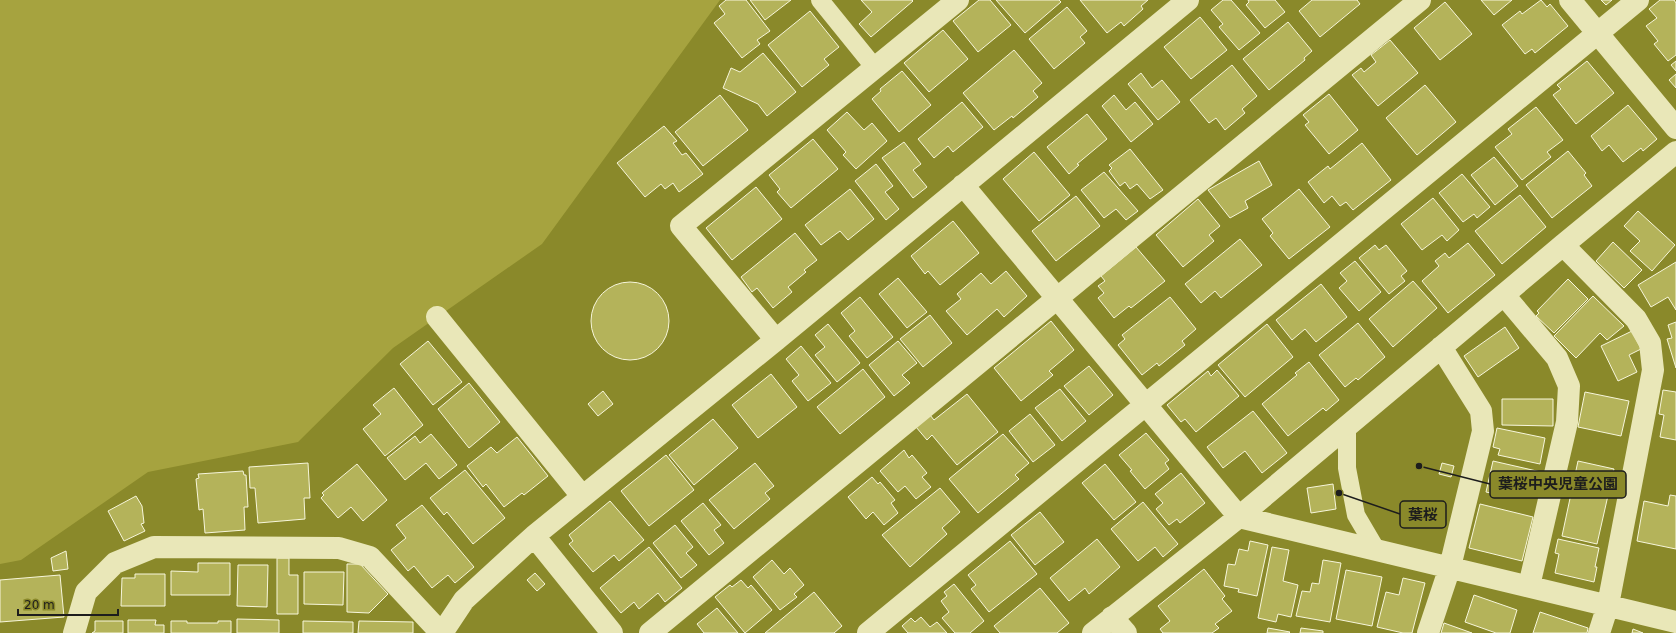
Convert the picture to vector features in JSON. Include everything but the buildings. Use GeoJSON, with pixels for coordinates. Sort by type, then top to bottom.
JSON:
{"type":"FeatureCollection","features":[{"type":"Feature","properties":{"kind":"street"},"geometry":{"type":"LineString","coordinates":[[776,340],[681,226],[958,0]]}},
{"type":"Feature","properties":{"kind":"street"},"geometry":{"type":"LineString","coordinates":[[74,633],[86,592],[115,563],[154,547],[339,548],[370,557],[441,633],[464,600],[534,536],[776,340],[1188,0]]}},
{"type":"Feature","properties":{"kind":"street"},"geometry":{"type":"LineString","coordinates":[[650,633],[1420,0]]}},
{"type":"Feature","properties":{"kind":"street"},"geometry":{"type":"LineString","coordinates":[[1570,0],[1676,128]]}},
{"type":"Feature","properties":{"kind":"street"},"geometry":{"type":"LineString","coordinates":[[868,633],[1638,0]]}},
{"type":"Feature","properties":{"kind":"street"},"geometry":{"type":"LineString","coordinates":[[1093,633],[1119,625],[1239,517],[1347,425],[1676,152]]}},
{"type":"Feature","properties":{"kind":"street"},"geometry":{"type":"LineString","coordinates":[[963,185],[1239,517],[1676,622]]}},
{"type":"Feature","properties":{"kind":"street"},"geometry":{"type":"LineString","coordinates":[[1563,245],[1636,319],[1650,343],[1653,370],[1608,605],[1599,633]]}},
{"type":"Feature","properties":{"kind":"street"},"geometry":{"type":"LineString","coordinates":[[1504,295],[1557,358],[1569,386],[1567,422],[1528,586]]}},
{"type":"Feature","properties":{"kind":"street"},"geometry":{"type":"LineString","coordinates":[[437,317],[582,496]]}},
{"type":"Feature","properties":{"kind":"street"},"geometry":{"type":"LineString","coordinates":[[1428,633],[1450,567],[1483,431],[1481,411],[1441,347]]}},
{"type":"Feature","properties":{"kind":"street"},"geometry":{"type":"LineString","coordinates":[[534,536],[612,633]]}},
{"type":"Feature","properties":{"kind":"lane"},"geometry":{"type":"LineString","coordinates":[[820,0],[875,68]]}},
{"type":"Feature","properties":{"kind":"lane"},"geometry":{"type":"LineString","coordinates":[[1347,425],[1347,468],[1356,515],[1376,549]]}},
{"type":"Feature","properties":{"kind":"shaded area"},"geometry":{"type":"Polygon","coordinates":[[[0,0],[720,0],[542,244],[393,348],[298,442],[148,472],[21,560],[0,564],[0,0]]]}},
{"type":"Feature","properties":{"kind":"place","name":"葉桜中央児童公園"},"geometry":{"type":"Point","coordinates":[1419,466]}},
{"type":"Feature","properties":{"kind":"place","name":"葉桜"},"geometry":{"type":"Point","coordinates":[1339,493]}}]}
